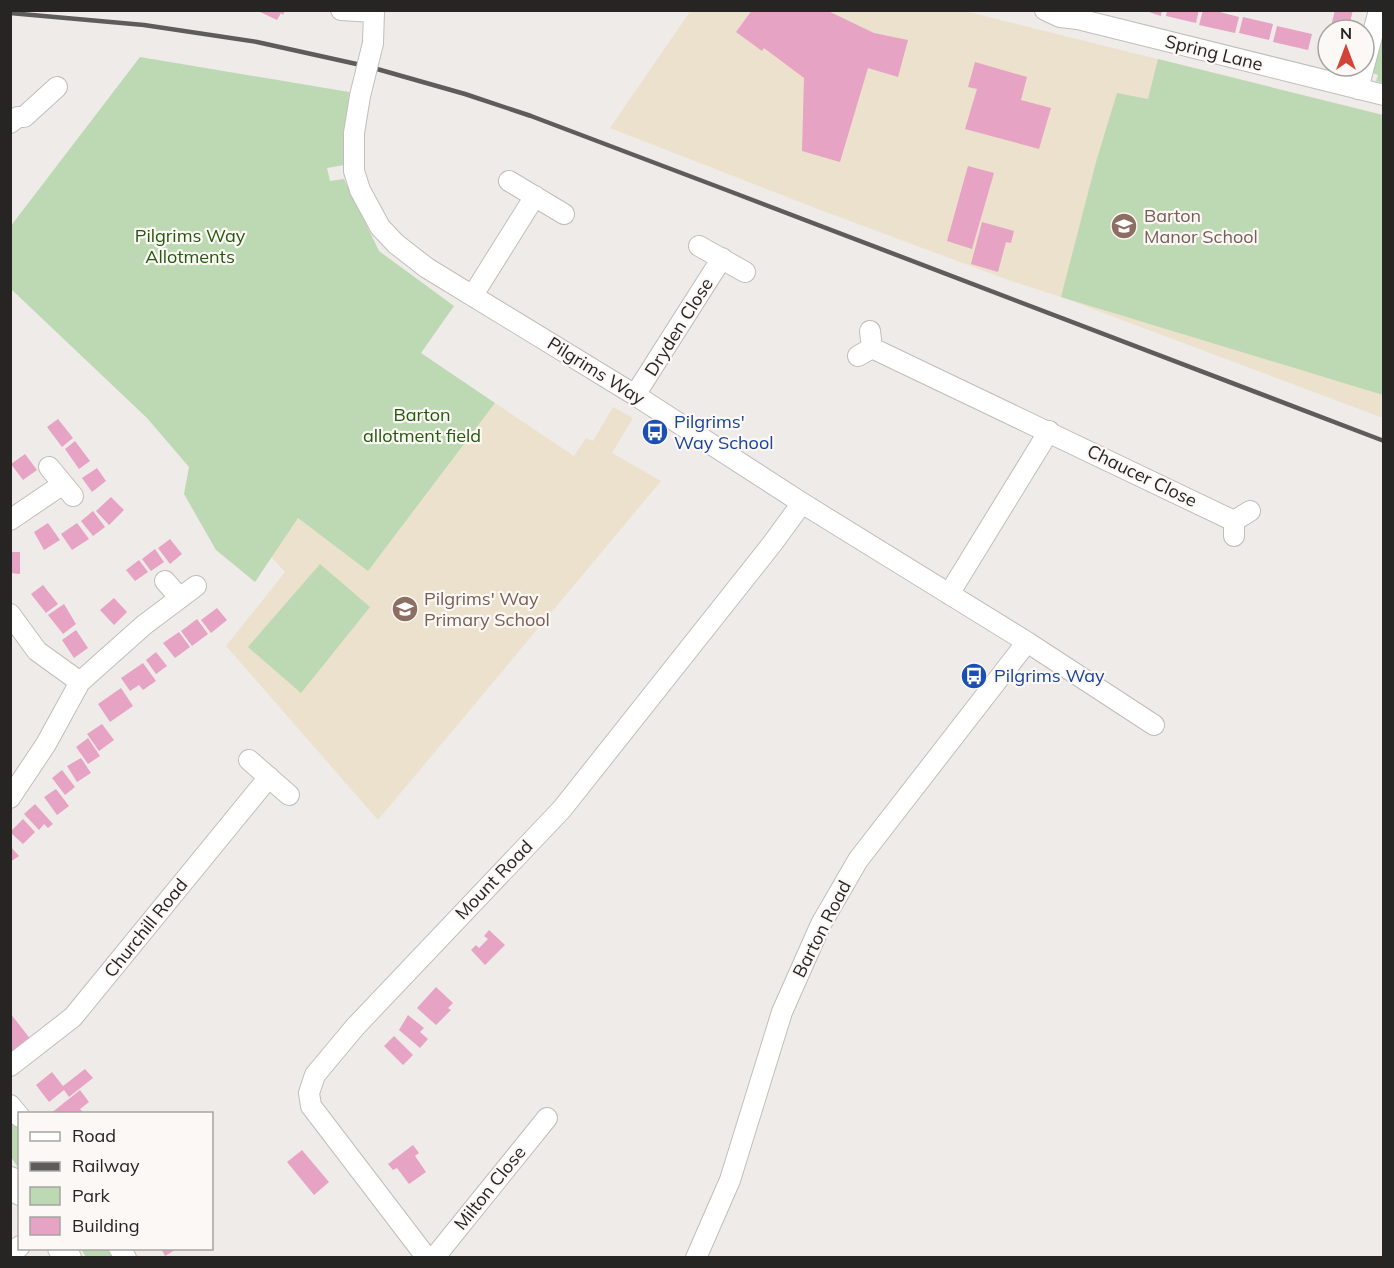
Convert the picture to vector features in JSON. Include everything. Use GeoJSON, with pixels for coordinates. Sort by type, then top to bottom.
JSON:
{"type":"FeatureCollection","features":[{"type":"Feature","properties":{"kind":"street","name":"Pilgrims Way"},"geometry":{"type":"LineString","coordinates":[[341,10],[375,11],[373,43],[354,133],[354,171],[360,190],[380,228],[396,244],[427,268],[635,395],[802,503],[1027,642],[1154,725]]}},
{"type":"Feature","properties":{"kind":"street","name":"Spring Lane"},"geometry":{"type":"LineString","coordinates":[[1045,10],[1060,17],[1078,19],[1383,95]]}},
{"type":"Feature","properties":{"kind":"street"},"geometry":{"type":"LineString","coordinates":[[1358,89],[1379,10]]}},
{"type":"Feature","properties":{"kind":"street"},"geometry":{"type":"LineString","coordinates":[[10,123],[18,117],[24,117],[57,87]]}},
{"type":"Feature","properties":{"kind":"street"},"geometry":{"type":"LineString","coordinates":[[509,181],[564,214]]}},
{"type":"Feature","properties":{"kind":"street"},"geometry":{"type":"LineString","coordinates":[[473,296],[535,196]]}},
{"type":"Feature","properties":{"kind":"street","name":"Dryden Close"},"geometry":{"type":"LineString","coordinates":[[699,246],[745,272]]}},
{"type":"Feature","properties":{"kind":"street","name":"Dryden Close"},"geometry":{"type":"LineString","coordinates":[[635,395],[722,258]]}},
{"type":"Feature","properties":{"kind":"street","name":"Chaucer Close"},"geometry":{"type":"LineString","coordinates":[[866,345],[1239,523]]}},
{"type":"Feature","properties":{"kind":"street"},"geometry":{"type":"LineString","coordinates":[[949,594],[1049,431]]}},
{"type":"Feature","properties":{"kind":"street"},"geometry":{"type":"LineString","coordinates":[[10,520],[68,490],[50,467]]}},
{"type":"Feature","properties":{"kind":"street","name":"Mount Road"},"geometry":{"type":"LineString","coordinates":[[427,1257],[311,1106],[309,1093],[315,1075],[363,1018],[562,809],[802,503]]}},
{"type":"Feature","properties":{"kind":"street"},"geometry":{"type":"LineString","coordinates":[[165,581],[180,598]]}},
{"type":"Feature","properties":{"kind":"street"},"geometry":{"type":"LineString","coordinates":[[10,798],[46,744],[80,682],[144,625],[196,586]]}},
{"type":"Feature","properties":{"kind":"street"},"geometry":{"type":"LineString","coordinates":[[10,614],[37,651],[80,682]]}},
{"type":"Feature","properties":{"kind":"street","name":"Barton Road"},"geometry":{"type":"LineString","coordinates":[[696,1257],[730,1180],[782,1012],[820,924],[858,860],[1027,642]]}},
{"type":"Feature","properties":{"kind":"street"},"geometry":{"type":"LineString","coordinates":[[249,760],[289,795]]}},
{"type":"Feature","properties":{"kind":"street","name":"Churchill Road"},"geometry":{"type":"LineString","coordinates":[[10,1066],[73,1017],[268,777]]}},
{"type":"Feature","properties":{"kind":"street","name":"Milton Close"},"geometry":{"type":"LineString","coordinates":[[434,1257],[547,1118]]}},
{"type":"Feature","properties":{"kind":"shaded area","name":"Barton Manor School"},"geometry":{"type":"Polygon","coordinates":[[[691,10],[965,11],[1383,115],[1383,418],[818,209],[610,128],[691,10]]]}},
{"type":"Feature","properties":{"kind":"shaded area","name":"Pilgrims' Way Primary School"},"geometry":{"type":"Polygon","coordinates":[[[495,403],[574,456],[586,438],[593,441],[613,407],[633,418],[612,453],[661,481],[378,820],[226,646],[285,572],[271,557],[298,518],[368,570],[495,403]]]}},
{"type":"Feature","properties":{"kind":"green space"},"geometry":{"type":"Polygon","coordinates":[[[1383,26],[1383,83],[1376,81],[1378,75],[1376,74],[1376,56],[1383,26]]]}},
{"type":"Feature","properties":{"kind":"green space","name":"Pilgrims Way Allotments"},"geometry":{"type":"Polygon","coordinates":[[[140,57],[349,92],[344,165],[327,168],[330,181],[344,179],[379,251],[454,306],[421,353],[495,403],[368,571],[298,518],[255,582],[216,550],[184,494],[189,467],[147,418],[11,289],[10,227],[140,57]]]}},
{"type":"Feature","properties":{"kind":"green space"},"geometry":{"type":"Polygon","coordinates":[[[1158,59],[1383,115],[1383,395],[1061,297],[1096,162],[1117,93],[1148,99],[1158,59]]]}},
{"type":"Feature","properties":{"kind":"green space"},"geometry":{"type":"Polygon","coordinates":[[[320,564],[370,607],[301,693],[248,647],[320,564]]]}},
{"type":"Feature","properties":{"kind":"green space"},"geometry":{"type":"Polygon","coordinates":[[[10,1118],[18,1128],[18,1168],[11,1157],[10,1118]]]}},
{"type":"Feature","properties":{"kind":"green space"},"geometry":{"type":"Polygon","coordinates":[[[82,1250],[114,1250],[120,1257],[86,1257],[82,1250]]]}},
{"type":"Feature","properties":{"kind":"building"},"geometry":{"type":"Polygon","coordinates":[[[256,10],[285,10],[277,20],[256,10]]]}},
{"type":"Feature","properties":{"kind":"building"},"geometry":{"type":"Polygon","coordinates":[[[752,10],[826,10],[874,33],[908,40],[898,77],[868,68],[840,162],[802,151],[804,78],[764,48],[762,51],[736,32],[752,10]]]}},
{"type":"Feature","properties":{"kind":"building"},"geometry":{"type":"Polygon","coordinates":[[[1143,10],[1162,10],[1161,16],[1143,10]]]}},
{"type":"Feature","properties":{"kind":"building"},"geometry":{"type":"Polygon","coordinates":[[[1167,10],[1199,10],[1196,23],[1166,16],[1167,10]]]}},
{"type":"Feature","properties":{"kind":"building"},"geometry":{"type":"Polygon","coordinates":[[[1203,10],[1239,17],[1235,33],[1199,25],[1203,10]]]}},
{"type":"Feature","properties":{"kind":"building"},"geometry":{"type":"Polygon","coordinates":[[[1335,10],[1353,10],[1351,18],[1333,18],[1335,10]]]}},
{"type":"Feature","properties":{"kind":"building"},"geometry":{"type":"Polygon","coordinates":[[[1243,17],[1273,24],[1269,40],[1239,33],[1243,17]]]}},
{"type":"Feature","properties":{"kind":"building"},"geometry":{"type":"Polygon","coordinates":[[[1277,26],[1312,34],[1308,50],[1273,42],[1277,26]]]}},
{"type":"Feature","properties":{"kind":"building"},"geometry":{"type":"Polygon","coordinates":[[[975,62],[1027,77],[1021,100],[1051,108],[1039,149],[965,129],[977,89],[968,87],[975,62]]]}},
{"type":"Feature","properties":{"kind":"building"},"geometry":{"type":"Polygon","coordinates":[[[968,166],[994,173],[972,249],[947,241],[968,166]]]}},
{"type":"Feature","properties":{"kind":"building"},"geometry":{"type":"Polygon","coordinates":[[[982,222],[1014,231],[1011,243],[1006,242],[998,272],[971,264],[982,222]]]}},
{"type":"Feature","properties":{"kind":"building"},"geometry":{"type":"Polygon","coordinates":[[[58,419],[73,438],[62,447],[47,427],[58,419]]]}},
{"type":"Feature","properties":{"kind":"building"},"geometry":{"type":"Polygon","coordinates":[[[75,441],[90,461],[79,469],[65,449],[75,441]]]}},
{"type":"Feature","properties":{"kind":"building"},"geometry":{"type":"Polygon","coordinates":[[[25,454],[37,470],[23,480],[11,464],[25,454]]]}},
{"type":"Feature","properties":{"kind":"building"},"geometry":{"type":"Polygon","coordinates":[[[97,468],[106,481],[92,492],[82,478],[97,468]]]}},
{"type":"Feature","properties":{"kind":"building"},"geometry":{"type":"Polygon","coordinates":[[[111,497],[124,510],[109,525],[96,511],[111,497]]]}},
{"type":"Feature","properties":{"kind":"building"},"geometry":{"type":"Polygon","coordinates":[[[93,511],[105,527],[93,536],[81,521],[93,511]]]}},
{"type":"Feature","properties":{"kind":"building"},"geometry":{"type":"Polygon","coordinates":[[[48,523],[60,540],[44,550],[34,532],[48,523]]]}},
{"type":"Feature","properties":{"kind":"building"},"geometry":{"type":"Polygon","coordinates":[[[77,523],[89,539],[72,550],[61,534],[77,523]]]}},
{"type":"Feature","properties":{"kind":"building"},"geometry":{"type":"Polygon","coordinates":[[[170,539],[182,554],[170,564],[158,548],[170,539]]]}},
{"type":"Feature","properties":{"kind":"building"},"geometry":{"type":"Polygon","coordinates":[[[155,549],[164,562],[151,571],[142,559],[155,549]]]}},
{"type":"Feature","properties":{"kind":"building"},"geometry":{"type":"Polygon","coordinates":[[[10,552],[20,552],[20,574],[10,573],[10,552]]]}},
{"type":"Feature","properties":{"kind":"building"},"geometry":{"type":"Polygon","coordinates":[[[139,560],[148,572],[135,581],[126,570],[139,560]]]}},
{"type":"Feature","properties":{"kind":"building"},"geometry":{"type":"Polygon","coordinates":[[[43,585],[58,604],[46,613],[31,594],[43,585]]]}},
{"type":"Feature","properties":{"kind":"building"},"geometry":{"type":"Polygon","coordinates":[[[114,598],[127,612],[114,625],[100,610],[114,598]]]}},
{"type":"Feature","properties":{"kind":"building"},"geometry":{"type":"Polygon","coordinates":[[[64,604],[76,624],[63,634],[48,615],[64,604]]]}},
{"type":"Feature","properties":{"kind":"building"},"geometry":{"type":"Polygon","coordinates":[[[217,608],[227,620],[211,633],[201,620],[217,608]]]}},
{"type":"Feature","properties":{"kind":"building"},"geometry":{"type":"Polygon","coordinates":[[[197,619],[208,634],[192,646],[181,631],[197,619]]]}},
{"type":"Feature","properties":{"kind":"building"},"geometry":{"type":"Polygon","coordinates":[[[76,630],[88,648],[74,658],[62,640],[76,630]]]}},
{"type":"Feature","properties":{"kind":"building"},"geometry":{"type":"Polygon","coordinates":[[[179,632],[190,647],[175,658],[163,643],[179,632]]]}},
{"type":"Feature","properties":{"kind":"building"},"geometry":{"type":"Polygon","coordinates":[[[156,652],[167,666],[156,674],[146,660],[156,652]]]}},
{"type":"Feature","properties":{"kind":"building"},"geometry":{"type":"Polygon","coordinates":[[[143,663],[156,681],[143,690],[139,685],[130,691],[121,678],[143,663]]]}},
{"type":"Feature","properties":{"kind":"building"},"geometry":{"type":"Polygon","coordinates":[[[121,688],[133,706],[110,722],[98,704],[121,688]]]}},
{"type":"Feature","properties":{"kind":"building"},"geometry":{"type":"Polygon","coordinates":[[[102,724],[114,740],[99,751],[87,734],[102,724]]]}},
{"type":"Feature","properties":{"kind":"building"},"geometry":{"type":"Polygon","coordinates":[[[88,738],[100,756],[88,764],[76,747],[88,738]]]}},
{"type":"Feature","properties":{"kind":"building"},"geometry":{"type":"Polygon","coordinates":[[[81,758],[91,773],[77,782],[67,766],[81,758]]]}},
{"type":"Feature","properties":{"kind":"building"},"geometry":{"type":"Polygon","coordinates":[[[62,770],[75,787],[65,795],[52,778],[62,770]]]}},
{"type":"Feature","properties":{"kind":"building"},"geometry":{"type":"Polygon","coordinates":[[[56,789],[69,806],[57,815],[44,797],[56,789]]]}},
{"type":"Feature","properties":{"kind":"building"},"geometry":{"type":"Polygon","coordinates":[[[35,804],[53,824],[48,828],[44,824],[39,830],[24,814],[35,804]]]}},
{"type":"Feature","properties":{"kind":"building"},"geometry":{"type":"Polygon","coordinates":[[[23,819],[35,832],[23,844],[10,832],[23,819]]]}},
{"type":"Feature","properties":{"kind":"building"},"geometry":{"type":"Polygon","coordinates":[[[10,846],[19,856],[10,862],[10,846]]]}},
{"type":"Feature","properties":{"kind":"building"},"geometry":{"type":"Polygon","coordinates":[[[489,930],[505,945],[485,965],[471,950],[476,945],[479,948],[488,939],[484,936],[489,930]]]}},
{"type":"Feature","properties":{"kind":"building"},"geometry":{"type":"Polygon","coordinates":[[[436,987],[453,1003],[448,1008],[451,1010],[436,1025],[417,1008],[436,987]]]}},
{"type":"Feature","properties":{"kind":"building"},"geometry":{"type":"Polygon","coordinates":[[[10,1013],[32,1041],[13,1056],[10,1053],[10,1013]]]}},
{"type":"Feature","properties":{"kind":"building"},"geometry":{"type":"Polygon","coordinates":[[[408,1015],[424,1028],[420,1032],[428,1039],[420,1048],[399,1030],[408,1015]]]}},
{"type":"Feature","properties":{"kind":"building"},"geometry":{"type":"Polygon","coordinates":[[[394,1036],[413,1055],[403,1065],[384,1046],[394,1036]]]}},
{"type":"Feature","properties":{"kind":"building"},"geometry":{"type":"Polygon","coordinates":[[[85,1069],[93,1078],[69,1097],[64,1090],[49,1102],[36,1085],[52,1072],[63,1086],[85,1069]]]}},
{"type":"Feature","properties":{"kind":"building"},"geometry":{"type":"Polygon","coordinates":[[[80,1090],[89,1102],[80,1109],[82,1112],[52,1112],[80,1090]]]}},
{"type":"Feature","properties":{"kind":"building"},"geometry":{"type":"Polygon","coordinates":[[[413,1145],[419,1153],[415,1156],[426,1172],[409,1184],[397,1168],[393,1170],[388,1164],[413,1145]]]}},
{"type":"Feature","properties":{"kind":"building"},"geometry":{"type":"Polygon","coordinates":[[[302,1150],[329,1182],[314,1195],[287,1162],[302,1150]]]}},
{"type":"Feature","properties":{"kind":"building"},"geometry":{"type":"Polygon","coordinates":[[[162,1250],[175,1250],[165,1256],[162,1250]]]}},
{"type":"Feature","properties":{"kind":"railway"},"geometry":{"type":"LineString","coordinates":[[10,13],[144,25],[257,42],[370,67],[465,94],[531,116],[1384,441]]}},
{"type":"Feature","properties":{"kind":"place","name":"Barton Manor School"},"geometry":{"type":"Point","coordinates":[1124,226]}},
{"type":"Feature","properties":{"kind":"place","name":"Pilgrims' Way School"},"geometry":{"type":"Point","coordinates":[655,432]}},
{"type":"Feature","properties":{"kind":"place","name":"Pilgrims' Way Primary School"},"geometry":{"type":"Point","coordinates":[405,609]}},
{"type":"Feature","properties":{"kind":"place","name":"Pilgrims Way"},"geometry":{"type":"Point","coordinates":[974,676]}},
{"type":"Feature","properties":{"kind":"park label","name":"Barton allotment field"},"geometry":{"type":"Point","coordinates":[422,425]}}]}
